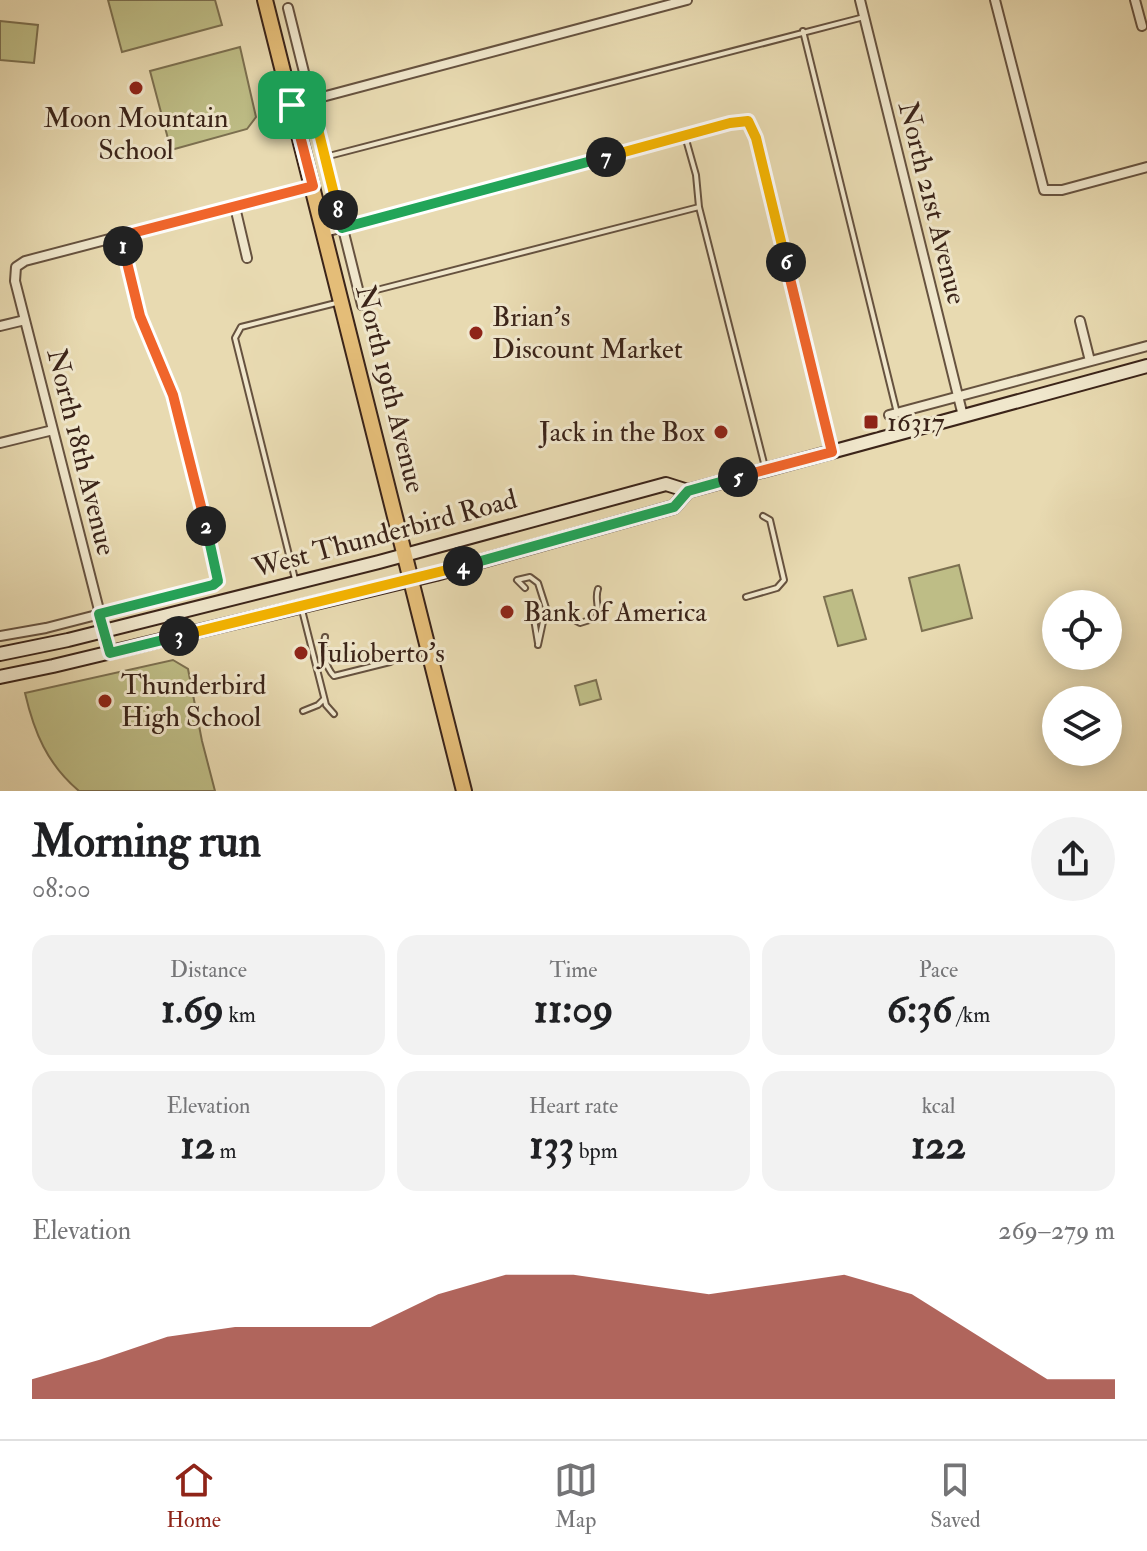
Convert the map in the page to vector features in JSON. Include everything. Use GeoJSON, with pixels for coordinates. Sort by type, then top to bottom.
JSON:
{"type":"FeatureCollection","features":[{"type":"Feature","properties":{"kind":"main road","name":"North 19th Avenue"},"geometry":{"type":"LineString","coordinates":[[265,0],[464,791]]}},
{"type":"Feature","properties":{"kind":"main road","name":"West Thunderbird Road"},"geometry":{"type":"LineString","coordinates":[[0,677],[411,580],[674,507],[688,491],[1147,366]]}},
{"type":"Feature","properties":{"kind":"main road","name":"West Thunderbird Road"},"geometry":{"type":"LineString","coordinates":[[0,654],[404,556],[666,484],[688,491]]}},
{"type":"Feature","properties":{"kind":"main road"},"geometry":{"type":"LineString","coordinates":[[222,601],[228,624]]}},
{"type":"Feature","properties":{"kind":"street"},"geometry":{"type":"LineString","coordinates":[[292,105],[687,0]]}},
{"type":"Feature","properties":{"kind":"street","name":"North 21st Avenue"},"geometry":{"type":"LineString","coordinates":[[860,0],[963,416]]}},
{"type":"Feature","properties":{"kind":"street"},"geometry":{"type":"LineString","coordinates":[[995,0],[1044,190],[1062,190],[1147,167]]}},
{"type":"Feature","properties":{"kind":"street"},"geometry":{"type":"LineString","coordinates":[[1135,0],[1142,26]]}},
{"type":"Feature","properties":{"kind":"street","name":"North 19th Avenue"},"geometry":{"type":"LineString","coordinates":[[288,8],[362,305]]}},
{"type":"Feature","properties":{"kind":"street"},"geometry":{"type":"LineString","coordinates":[[325,232],[730,123],[748,121],[756,138],[832,452]]}},
{"type":"Feature","properties":{"kind":"street"},"geometry":{"type":"LineString","coordinates":[[121,236],[313,186]]}},
{"type":"Feature","properties":{"kind":"street"},"geometry":{"type":"LineString","coordinates":[[235,207],[247,258]]}},
{"type":"Feature","properties":{"kind":"street","name":"North 18th Avenue"},"geometry":{"type":"LineString","coordinates":[[110,653],[14,276],[19,263],[121,236]]}},
{"type":"Feature","properties":{"kind":"street","name":"West Thunderbird Road"},"geometry":{"type":"LineString","coordinates":[[0,636],[99,614],[213,585],[218,581],[173,395],[140,316],[121,236]]}},
{"type":"Feature","properties":{"kind":"street"},"geometry":{"type":"LineString","coordinates":[[0,326],[25,320]]}},
{"type":"Feature","properties":{"kind":"street"},"geometry":{"type":"LineString","coordinates":[[1080,321],[1090,361]]}},
{"type":"Feature","properties":{"kind":"street"},"geometry":{"type":"LineString","coordinates":[[893,414],[1147,346]]}},
{"type":"Feature","properties":{"kind":"street"},"geometry":{"type":"LineString","coordinates":[[0,443],[53,430]]}},
{"type":"Feature","properties":{"kind":"lane"},"geometry":{"type":"LineString","coordinates":[[325,157],[864,17]]}},
{"type":"Feature","properties":{"kind":"lane"},"geometry":{"type":"LineString","coordinates":[[803,31],[893,414]]}},
{"type":"Feature","properties":{"kind":"lane"},"geometry":{"type":"LineString","coordinates":[[685,136],[696,175],[699,207],[766,469]]}},
{"type":"Feature","properties":{"kind":"lane"},"geometry":{"type":"LineString","coordinates":[[359,295],[699,207]]}},
{"type":"Feature","properties":{"kind":"lane"},"geometry":{"type":"LineString","coordinates":[[296,583],[235,338],[241,327],[342,301]]}},
{"type":"Feature","properties":{"kind":"lane"},"geometry":{"type":"LineString","coordinates":[[746,597],[777,588],[784,580],[770,520],[763,516]]}},
{"type":"Feature","properties":{"kind":"lane"},"geometry":{"type":"LineString","coordinates":[[525,588],[517,580],[530,577],[538,583],[546,608],[538,645],[533,613]]}},
{"type":"Feature","properties":{"kind":"lane"},"geometry":{"type":"LineString","coordinates":[[565,615],[580,623],[596,618],[595,597],[598,589]]}},
{"type":"Feature","properties":{"kind":"lane"},"geometry":{"type":"LineString","coordinates":[[300,607],[326,705],[334,714]]}},
{"type":"Feature","properties":{"kind":"lane"},"geometry":{"type":"LineString","coordinates":[[325,637],[323,647],[329,670],[334,676],[390,662]]}},
{"type":"Feature","properties":{"kind":"lane"},"geometry":{"type":"LineString","coordinates":[[303,711],[318,705],[324,698]]}},
{"type":"Feature","properties":{"kind":"shaded area"},"geometry":{"type":"Polygon","coordinates":[[[108,0],[215,0],[222,25],[122,52],[108,0]]]}},
{"type":"Feature","properties":{"kind":"shaded area"},"geometry":{"type":"Polygon","coordinates":[[[0,21],[38,25],[34,63],[0,60],[0,21]]]}},
{"type":"Feature","properties":{"kind":"shaded area"},"geometry":{"type":"Polygon","coordinates":[[[240,47],[256,117],[247,129],[171,150],[150,71],[240,47]]]}},
{"type":"Feature","properties":{"kind":"shaded area"},"geometry":{"type":"Polygon","coordinates":[[[959,565],[972,618],[922,631],[909,578],[959,565]]]}},
{"type":"Feature","properties":{"kind":"shaded area"},"geometry":{"type":"Polygon","coordinates":[[[852,590],[866,639],[838,646],[824,597],[852,590]]]}},
{"type":"Feature","properties":{"kind":"shaded area"},"geometry":{"type":"Polygon","coordinates":[[[173,660],[188,669],[215,791],[79,791],[58,770],[43,746],[25,693],[173,660]]]}},
{"type":"Feature","properties":{"kind":"shaded area"},"geometry":{"type":"Polygon","coordinates":[[[596,680],[601,699],[580,705],[575,686],[596,680]]]}},
{"type":"Feature","properties":{"kind":"place","name":"Moon Mountain School"},"geometry":{"type":"Point","coordinates":[136,88]}},
{"type":"Feature","properties":{"kind":"place","name":"Brian's Discount Market"},"geometry":{"type":"Point","coordinates":[476,333]}},
{"type":"Feature","properties":{"kind":"place","name":"16317"},"geometry":{"type":"Point","coordinates":[871,422]}},
{"type":"Feature","properties":{"kind":"place","name":"Jack in the Box"},"geometry":{"type":"Point","coordinates":[721,432]}},
{"type":"Feature","properties":{"kind":"place","name":"Bank of America"},"geometry":{"type":"Point","coordinates":[507,612]}},
{"type":"Feature","properties":{"kind":"place","name":"Julioberto's"},"geometry":{"type":"Point","coordinates":[301,653]}},
{"type":"Feature","properties":{"kind":"place","name":"Thunderbird High School"},"geometry":{"type":"Point","coordinates":[105,701]}},
{"type":"Feature","properties":{"kind":"route"},"geometry":{"type":"LineString","coordinates":[[311,101],[342,228],[730,123],[748,121],[756,138],[832,452],[688,491],[674,507],[627,521],[389,586],[110,653],[99,614],[213,585],[218,581],[173,395],[140,316],[121,236],[313,186],[292,105],[311,101]]}}]}
